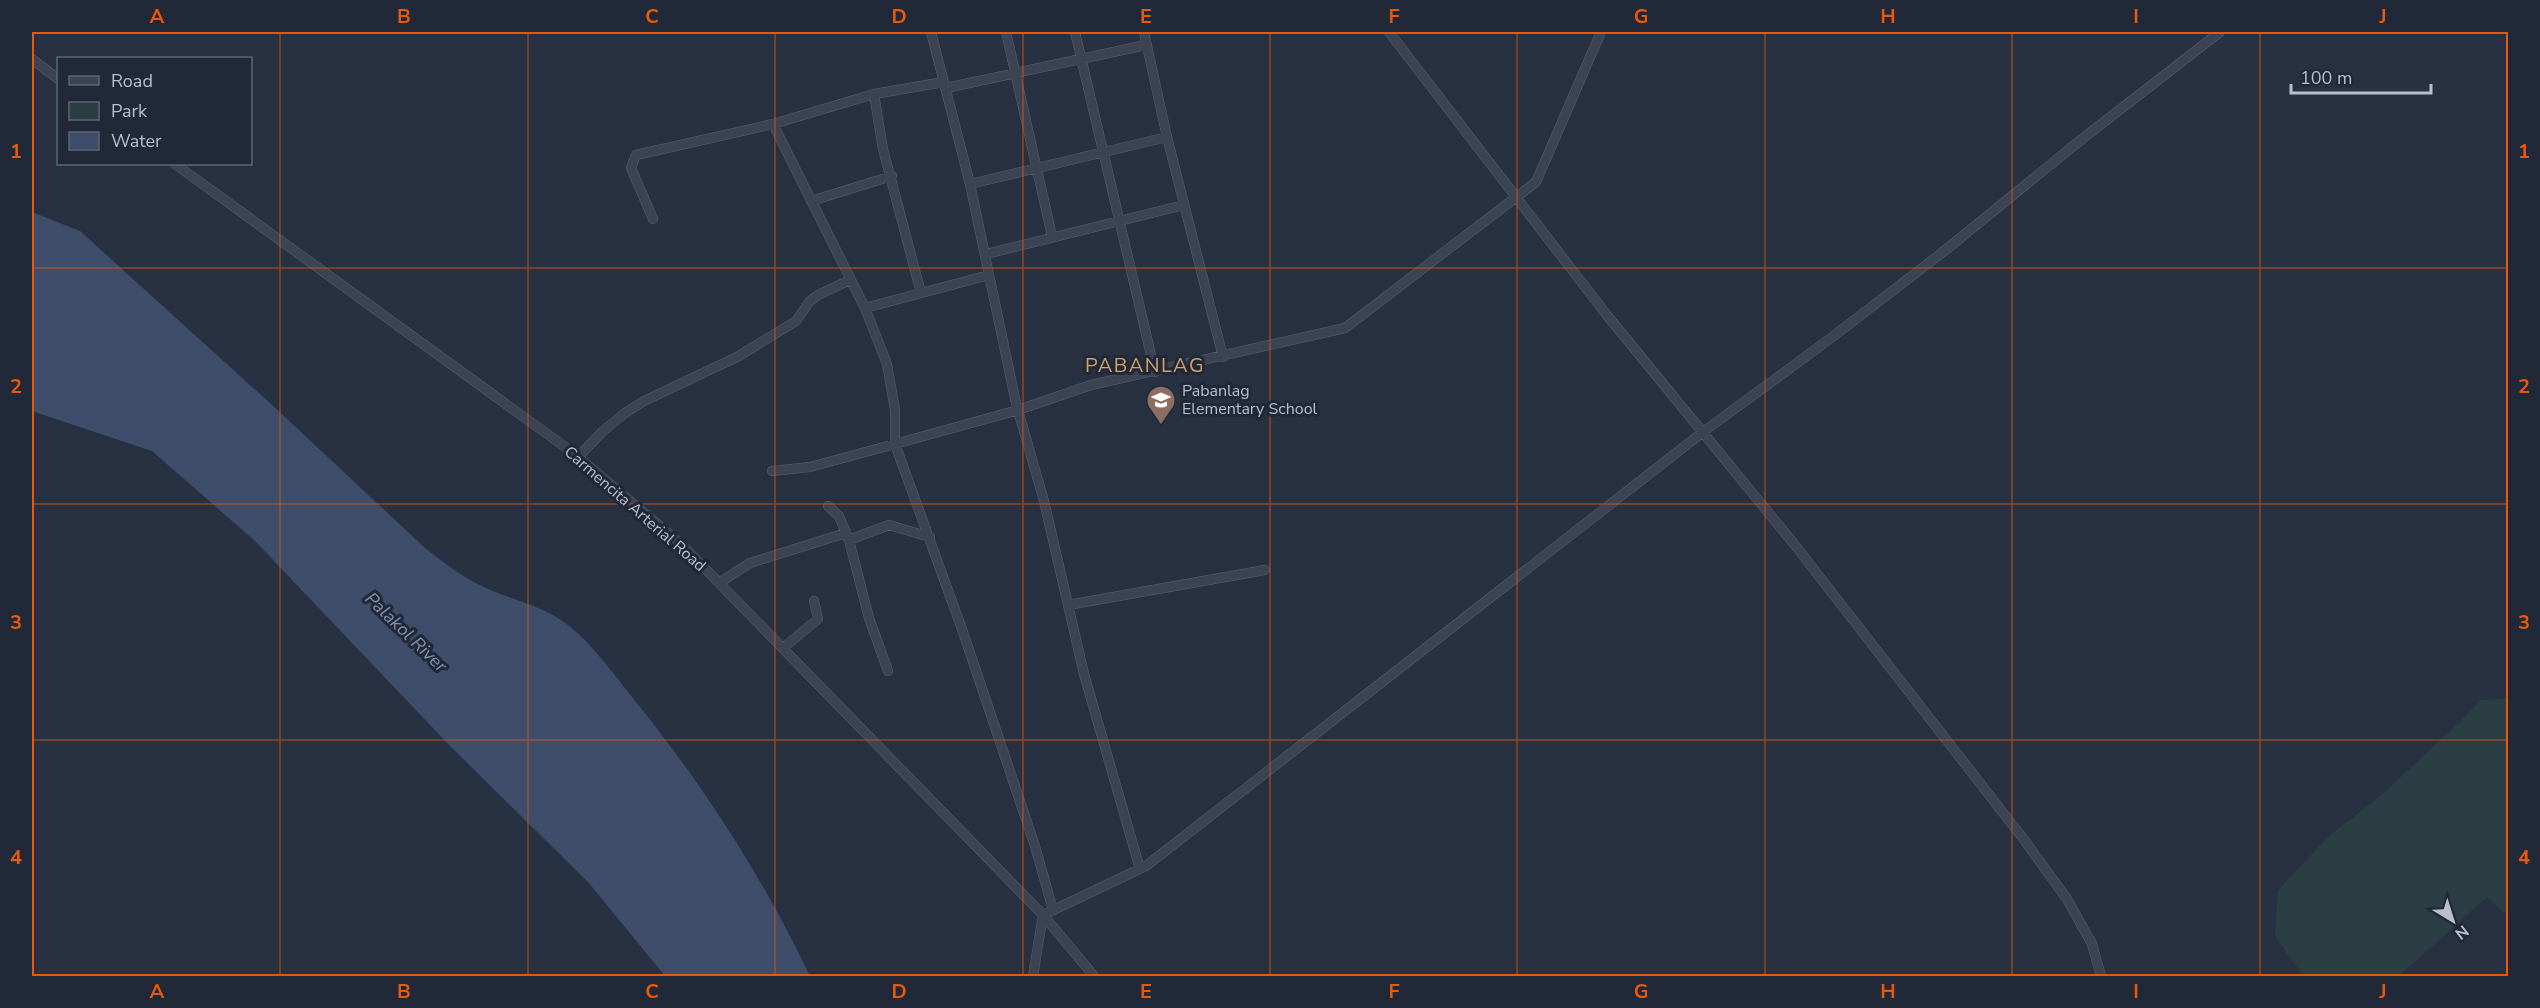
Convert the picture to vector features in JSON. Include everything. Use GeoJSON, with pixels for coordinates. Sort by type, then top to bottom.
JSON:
{"type":"FeatureCollection","features":[{"type":"Feature","properties":{"kind":"street"},"geometry":{"type":"LineString","coordinates":[[931,32],[970,184],[1018,411],[1044,501],[1084,674],[1140,869]]}},
{"type":"Feature","properties":{"kind":"street"},"geometry":{"type":"LineString","coordinates":[[1006,32],[1052,236]]}},
{"type":"Feature","properties":{"kind":"street"},"geometry":{"type":"LineString","coordinates":[[1075,32],[1155,372]]}},
{"type":"Feature","properties":{"kind":"street"},"geometry":{"type":"LineString","coordinates":[[1143,32],[1223,357]]}},
{"type":"Feature","properties":{"kind":"street"},"geometry":{"type":"LineString","coordinates":[[1389,32],[1606,314],[1824,582],[2025,841],[2067,899],[2092,944],[2101,976]]}},
{"type":"Feature","properties":{"kind":"street"},"geometry":{"type":"LineString","coordinates":[[772,471],[810,467],[896,444],[1018,411],[1091,385],[1345,328],[1536,182],[1600,32]]}},
{"type":"Feature","properties":{"kind":"street"},"geometry":{"type":"LineString","coordinates":[[1033,976],[1043,915],[1140,869],[1703,432],[1943,252],[2082,139],[2220,32]]}},
{"type":"Feature","properties":{"kind":"street"},"geometry":{"type":"LineString","coordinates":[[653,219],[631,168],[636,155],[773,124],[874,94],[945,85],[1146,45]]}},
{"type":"Feature","properties":{"kind":"street"},"geometry":{"type":"LineString","coordinates":[[32,59],[57,78]]}},
{"type":"Feature","properties":{"kind":"street"},"geometry":{"type":"LineString","coordinates":[[874,94],[883,149],[892,176],[921,293]]}},
{"type":"Feature","properties":{"kind":"street"},"geometry":{"type":"LineString","coordinates":[[773,124],[865,308],[886,364],[895,410],[896,444],[1035,846],[1053,910]]}},
{"type":"Feature","properties":{"kind":"street"},"geometry":{"type":"LineString","coordinates":[[970,184],[1167,137]]}},
{"type":"Feature","properties":{"kind":"street","name":"Carmencita Arterial Road"},"geometry":{"type":"LineString","coordinates":[[176,165],[578,457],[681,544],[1043,915],[1094,976]]}},
{"type":"Feature","properties":{"kind":"street"},"geometry":{"type":"LineString","coordinates":[[811,201],[892,176]]}},
{"type":"Feature","properties":{"kind":"street"},"geometry":{"type":"LineString","coordinates":[[986,254],[1184,205]]}},
{"type":"Feature","properties":{"kind":"street"},"geometry":{"type":"LineString","coordinates":[[865,308],[989,275]]}},
{"type":"Feature","properties":{"kind":"street"},"geometry":{"type":"LineString","coordinates":[[578,457],[602,432],[625,413],[644,401],[737,357],[796,321],[810,301],[818,295],[850,280]]}},
{"type":"Feature","properties":{"kind":"street"},"geometry":{"type":"LineString","coordinates":[[828,506],[839,516],[848,537],[869,618],[888,671]]}},
{"type":"Feature","properties":{"kind":"street"},"geometry":{"type":"LineString","coordinates":[[719,584],[750,563],[889,525],[930,537]]}},
{"type":"Feature","properties":{"kind":"street"},"geometry":{"type":"LineString","coordinates":[[1068,605],[1265,570]]}},
{"type":"Feature","properties":{"kind":"street"},"geometry":{"type":"LineString","coordinates":[[783,648],[818,619],[814,601]]}},
{"type":"Feature","properties":{"kind":"green space"},"geometry":{"type":"Polygon","coordinates":[[[2508,698],[2508,909],[2504,913],[2487,897],[2399,976],[2303,976],[2275,936],[2278,890],[2330,835],[2380,796],[2461,721],[2480,700],[2508,698]]]}},
{"type":"Feature","properties":{"kind":"water","name":"Palakol River"},"geometry":{"type":"Polygon","coordinates":[[[32,212],[80,231],[432,554],[478,584],[552,615],[581,636],[608,666],[658,730],[729,831],[772,902],[810,976],[665,976],[588,882],[451,747],[255,541],[152,451],[32,411],[32,212]]]}},
{"type":"Feature","properties":{"kind":"place","name":"Pabanlag Elementary School"},"geometry":{"type":"Point","coordinates":[1161,426]}},
{"type":"Feature","properties":{"kind":"district","name":"PABANLAG"},"geometry":{"type":"Point","coordinates":[1145,365]}}]}
